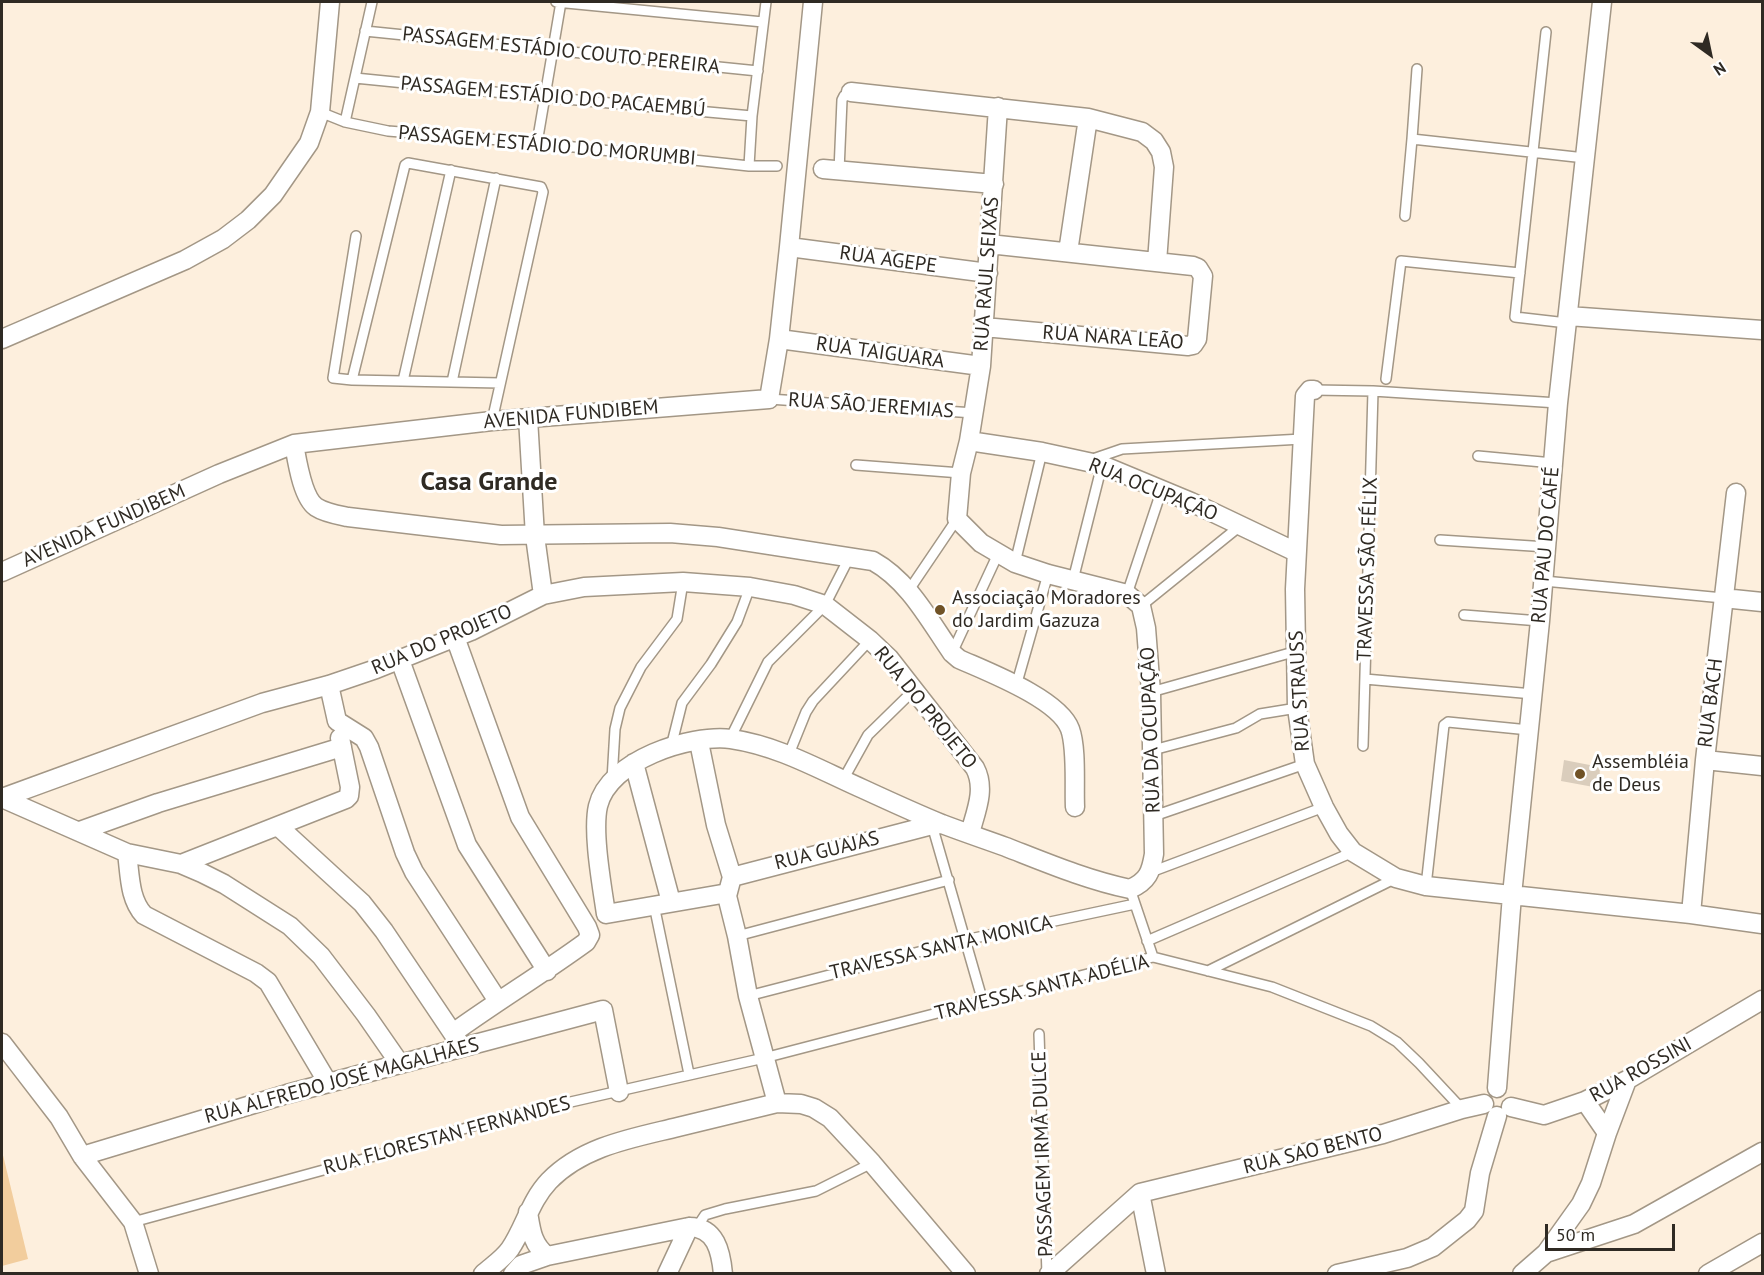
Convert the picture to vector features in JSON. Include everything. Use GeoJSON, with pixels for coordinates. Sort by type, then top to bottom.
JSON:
{"type":"FeatureCollection","features":[{"type":"Feature","properties":{"kind":"street"},"geometry":{"type":"LineString","coordinates":[[2,339],[185,260],[223,239],[248,220],[273,195],[309,143],[320,112],[330,2]]}},
{"type":"Feature","properties":{"kind":"street"},"geometry":{"type":"LineString","coordinates":[[769,399],[779,339],[813,2]]}},
{"type":"Feature","properties":{"kind":"street","name":"RUA PAU DO CAFÉ"},"geometry":{"type":"LineString","coordinates":[[1497,1109],[1509,1094],[1497,1088],[1512,895],[1544,580],[1558,403],[1602,2]]}},
{"type":"Feature","properties":{"kind":"street"},"geometry":{"type":"LineString","coordinates":[[851,92],[1088,118],[1142,132],[1154,141],[1161,152],[1164,167],[1157,262],[990,244]]}},
{"type":"Feature","properties":{"kind":"street","name":"RUA RAUL SEIXAS"},"geometry":{"type":"LineString","coordinates":[[969,441],[981,366],[998,107]]}},
{"type":"Feature","properties":{"kind":"street"},"geometry":{"type":"LineString","coordinates":[[1068,252],[1088,118]]}},
{"type":"Feature","properties":{"kind":"street"},"geometry":{"type":"LineString","coordinates":[[831,170],[994,184]]}},
{"type":"Feature","properties":{"kind":"street","name":"RUA AGEPE"},"geometry":{"type":"LineString","coordinates":[[789,246],[988,273]]}},
{"type":"Feature","properties":{"kind":"street","name":"RUA NARA LEÃO"},"geometry":{"type":"LineString","coordinates":[[984,327],[1193,345],[1197,339],[1203,276],[1201,271],[1193,266],[1157,262]]}},
{"type":"Feature","properties":{"kind":"street"},"geometry":{"type":"LineString","coordinates":[[1567,320],[1762,330]]}},
{"type":"Feature","properties":{"kind":"street","name":"RUA TAIGUARA"},"geometry":{"type":"LineString","coordinates":[[779,339],[981,366]]}},
{"type":"Feature","properties":{"kind":"street","name":"RUA STRAUSS"},"geometry":{"type":"LineString","coordinates":[[1314,390],[1310,390],[1305,396],[1302,439],[1296,552],[1297,708],[1305,764],[1324,807],[1339,834],[1353,852],[1396,878],[1425,886],[1691,914],[1762,924]]}},
{"type":"Feature","properties":{"kind":"street","name":"AVENIDA FUNDIBEM"},"geometry":{"type":"LineString","coordinates":[[2,572],[219,474],[294,444],[492,421],[769,399]]}},
{"type":"Feature","properties":{"kind":"street"},"geometry":{"type":"LineString","coordinates":[[528,418],[536,536],[543,595]]}},
{"type":"Feature","properties":{"kind":"street"},"geometry":{"type":"LineString","coordinates":[[969,441],[961,473],[957,519],[973,536],[1015,563],[1127,594],[1136,599],[1141,606]]}},
{"type":"Feature","properties":{"kind":"street","name":"RUA OCUPAÇÃO"},"geometry":{"type":"LineString","coordinates":[[969,441],[1042,452],[1093,463],[1162,489],[1296,552]]}},
{"type":"Feature","properties":{"kind":"street"},"geometry":{"type":"LineString","coordinates":[[294,444],[301,481],[314,506],[331,514],[501,535],[670,533],[706,536],[873,561],[884,567],[909,590],[952,653],[959,659],[1016,686],[1057,709],[1071,731],[1075,807]]}},
{"type":"Feature","properties":{"kind":"street","name":"RUA BACH"},"geometry":{"type":"LineString","coordinates":[[1691,914],[1705,760],[1736,493]]}},
{"type":"Feature","properties":{"kind":"street","name":"RUA DO PROJETO"},"geometry":{"type":"LineString","coordinates":[[2,798],[262,703],[329,685],[400,660],[454,638],[543,595],[607,585],[683,582],[750,587],[794,595],[825,605],[870,640],[889,658],[915,689],[975,768],[980,778],[981,788],[970,833]]}},
{"type":"Feature","properties":{"kind":"street"},"geometry":{"type":"LineString","coordinates":[[1723,598],[1762,602]]}},
{"type":"Feature","properties":{"kind":"street","name":"RUA DA OCUPAÇÃO"},"geometry":{"type":"LineString","coordinates":[[1141,606],[1148,639],[1151,692],[1154,816],[1154,854],[1151,872]]}},
{"type":"Feature","properties":{"kind":"street"},"geometry":{"type":"LineString","coordinates":[[279,827],[362,903],[384,931],[457,1041],[498,1001],[547,971],[586,942],[590,935],[587,927],[520,817],[454,638]]}},
{"type":"Feature","properties":{"kind":"street"},"geometry":{"type":"LineString","coordinates":[[400,660],[467,845],[547,971]]}},
{"type":"Feature","properties":{"kind":"street"},"geometry":{"type":"LineString","coordinates":[[181,864],[279,827],[349,796],[350,787],[329,685]]}},
{"type":"Feature","properties":{"kind":"street"},"geometry":{"type":"LineString","coordinates":[[337,721],[364,738],[414,872],[498,1001]]}},
{"type":"Feature","properties":{"kind":"street"},"geometry":{"type":"LineString","coordinates":[[727,896],[722,894],[606,914],[596,828],[598,806],[603,790],[612,780],[634,763],[671,747],[730,739],[789,754],[937,825],[970,833],[1133,896],[1151,872]]}},
{"type":"Feature","properties":{"kind":"street"},"geometry":{"type":"LineString","coordinates":[[699,742],[716,825],[732,877],[727,896],[748,996],[777,1103]]}},
{"type":"Feature","properties":{"kind":"street"},"geometry":{"type":"LineString","coordinates":[[80,831],[158,803],[342,747]]}},
{"type":"Feature","properties":{"kind":"street"},"geometry":{"type":"LineString","coordinates":[[1705,760],[1762,766]]}},
{"type":"Feature","properties":{"kind":"street"},"geometry":{"type":"LineString","coordinates":[[634,763],[663,903]]}},
{"type":"Feature","properties":{"kind":"street"},"geometry":{"type":"LineString","coordinates":[[2,798],[127,853],[181,864],[224,884],[290,926],[311,944],[366,1015],[400,1064]]}},
{"type":"Feature","properties":{"kind":"street","name":"RUA GUAJAS"},"geometry":{"type":"LineString","coordinates":[[732,877],[764,867],[937,825]]}},
{"type":"Feature","properties":{"kind":"street"},"geometry":{"type":"LineString","coordinates":[[127,853],[132,890],[139,909],[144,915],[256,973],[268,982],[328,1083]]}},
{"type":"Feature","properties":{"kind":"street","name":"RUA ROSSINI"},"geometry":{"type":"LineString","coordinates":[[1497,1109],[1544,1115],[1585,1101],[1628,1080],[1762,1000]]}},
{"type":"Feature","properties":{"kind":"street","name":"RUA ALFREDO JOSÉ MAGALHÃES"},"geometry":{"type":"LineString","coordinates":[[82,1156],[400,1064],[457,1041],[603,1010],[619,1092]]}},
{"type":"Feature","properties":{"kind":"street"},"geometry":{"type":"LineString","coordinates":[[2,1043],[59,1117],[82,1156],[133,1222],[149,1274]]}},
{"type":"Feature","properties":{"kind":"street"},"geometry":{"type":"LineString","coordinates":[[1522,1274],[1546,1253],[1581,1204],[1591,1183],[1607,1133],[1628,1080]]}},
{"type":"Feature","properties":{"kind":"street"},"geometry":{"type":"LineString","coordinates":[[1585,1101],[1607,1133]]}},
{"type":"Feature","properties":{"kind":"street"},"geometry":{"type":"LineString","coordinates":[[483,1274],[510,1248],[528,1210],[546,1184],[562,1168],[591,1151],[633,1138],[777,1103],[801,1104],[814,1108],[830,1118],[872,1163],[966,1274]]}},
{"type":"Feature","properties":{"kind":"street","name":"RUA SAO BENTO"},"geometry":{"type":"LineString","coordinates":[[1140,1193],[1383,1134],[1462,1108],[1497,1109]]}},
{"type":"Feature","properties":{"kind":"street"},"geometry":{"type":"LineString","coordinates":[[1337,1274],[1407,1258],[1433,1247],[1467,1220],[1474,1211],[1480,1173],[1497,1109]]}},
{"type":"Feature","properties":{"kind":"street"},"geometry":{"type":"LineString","coordinates":[[1546,1253],[1634,1224],[1762,1152]]}},
{"type":"Feature","properties":{"kind":"street"},"geometry":{"type":"LineString","coordinates":[[1048,1274],[1140,1193]]}},
{"type":"Feature","properties":{"kind":"street"},"geometry":{"type":"LineString","coordinates":[[1140,1193],[1156,1274]]}},
{"type":"Feature","properties":{"kind":"street"},"geometry":{"type":"LineString","coordinates":[[528,1210],[533,1239],[536,1246],[547,1256]]}},
{"type":"Feature","properties":{"kind":"street"},"geometry":{"type":"LineString","coordinates":[[667,1274],[693,1227]]}},
{"type":"Feature","properties":{"kind":"street"},"geometry":{"type":"LineString","coordinates":[[513,1274],[521,1265],[547,1256],[693,1227],[715,1239],[720,1250],[723,1274]]}},
{"type":"Feature","properties":{"kind":"street"},"geometry":{"type":"LineString","coordinates":[[1708,1274],[1762,1246]]}},
{"type":"Feature","properties":{"kind":"lane"},"geometry":{"type":"LineString","coordinates":[[345,123],[372,2]]}},
{"type":"Feature","properties":{"kind":"lane"},"geometry":{"type":"LineString","coordinates":[[556,2],[763,22]]}},
{"type":"Feature","properties":{"kind":"lane"},"geometry":{"type":"LineString","coordinates":[[537,143],[561,2]]}},
{"type":"Feature","properties":{"kind":"lane"},"geometry":{"type":"LineString","coordinates":[[749,166],[752,116],[766,2]]}},
{"type":"Feature","properties":{"kind":"lane","name":"PASSAGEM ESTÁDIO COUTO PEREIRA"},"geometry":{"type":"LineString","coordinates":[[364,31],[758,71]]}},
{"type":"Feature","properties":{"kind":"lane"},"geometry":{"type":"LineString","coordinates":[[1546,32],[1515,317],[1567,320]]}},
{"type":"Feature","properties":{"kind":"lane"},"geometry":{"type":"LineString","coordinates":[[1405,216],[1417,69]]}},
{"type":"Feature","properties":{"kind":"lane","name":"PASSAGEM ESTÁDIO DO PACAEMBÚ"},"geometry":{"type":"LineString","coordinates":[[355,78],[544,98],[752,116]]}},
{"type":"Feature","properties":{"kind":"lane"},"geometry":{"type":"LineString","coordinates":[[831,170],[842,100],[851,92]]}},
{"type":"Feature","properties":{"kind":"lane","name":"PASSAGEM ESTÁDIO DO MORUMBI"},"geometry":{"type":"LineString","coordinates":[[320,112],[345,123],[388,131],[537,143],[749,166],[777,166]]}},
{"type":"Feature","properties":{"kind":"lane"},"geometry":{"type":"LineString","coordinates":[[1412,139],[1585,158]]}},
{"type":"Feature","properties":{"kind":"lane"},"geometry":{"type":"LineString","coordinates":[[352,380],[405,165],[411,162],[541,187],[543,192],[492,421]]}},
{"type":"Feature","properties":{"kind":"lane"},"geometry":{"type":"LineString","coordinates":[[404,381],[451,170]]}},
{"type":"Feature","properties":{"kind":"lane"},"geometry":{"type":"LineString","coordinates":[[452,382],[496,178]]}},
{"type":"Feature","properties":{"kind":"lane"},"geometry":{"type":"LineString","coordinates":[[356,236],[332,374],[335,379],[500,383]]}},
{"type":"Feature","properties":{"kind":"lane"},"geometry":{"type":"LineString","coordinates":[[1386,379],[1401,261],[1520,273]]}},
{"type":"Feature","properties":{"kind":"lane"},"geometry":{"type":"LineString","coordinates":[[1314,390],[1373,391],[1558,403]]}},
{"type":"Feature","properties":{"kind":"lane","name":"TRAVESSA SÃO FÉLIX"},"geometry":{"type":"LineString","coordinates":[[1363,746],[1373,391]]}},
{"type":"Feature","properties":{"kind":"lane","name":"RUA SÃO JEREMIAS"},"geometry":{"type":"LineString","coordinates":[[769,399],[974,414]]}},
{"type":"Feature","properties":{"kind":"lane"},"geometry":{"type":"LineString","coordinates":[[1073,580],[1093,463],[1122,449],[1302,439]]}},
{"type":"Feature","properties":{"kind":"lane"},"geometry":{"type":"LineString","coordinates":[[1015,563],[1042,452]]}},
{"type":"Feature","properties":{"kind":"lane"},"geometry":{"type":"LineString","coordinates":[[1478,456],[1553,463]]}},
{"type":"Feature","properties":{"kind":"lane"},"geometry":{"type":"LineString","coordinates":[[856,465],[961,473]]}},
{"type":"Feature","properties":{"kind":"lane"},"geometry":{"type":"LineString","coordinates":[[1127,594],[1162,489]]}},
{"type":"Feature","properties":{"kind":"lane"},"geometry":{"type":"LineString","coordinates":[[909,590],[957,519]]}},
{"type":"Feature","properties":{"kind":"lane"},"geometry":{"type":"LineString","coordinates":[[1141,606],[1240,526]]}},
{"type":"Feature","properties":{"kind":"lane"},"geometry":{"type":"LineString","coordinates":[[1440,540],[1546,547]]}},
{"type":"Feature","properties":{"kind":"lane"},"geometry":{"type":"LineString","coordinates":[[952,653],[998,554]]}},
{"type":"Feature","properties":{"kind":"lane"},"geometry":{"type":"LineString","coordinates":[[730,739],[768,662],[825,605],[849,558]]}},
{"type":"Feature","properties":{"kind":"lane"},"geometry":{"type":"LineString","coordinates":[[1016,686],[1048,574]]}},
{"type":"Feature","properties":{"kind":"lane"},"geometry":{"type":"LineString","coordinates":[[1544,580],[1723,598]]}},
{"type":"Feature","properties":{"kind":"lane"},"geometry":{"type":"LineString","coordinates":[[612,780],[615,729],[620,708],[641,667],[676,620],[683,582]]}},
{"type":"Feature","properties":{"kind":"lane"},"geometry":{"type":"LineString","coordinates":[[671,747],[682,703],[711,664],[737,622],[750,587]]}},
{"type":"Feature","properties":{"kind":"lane"},"geometry":{"type":"LineString","coordinates":[[1464,615],[1540,621]]}},
{"type":"Feature","properties":{"kind":"lane"},"geometry":{"type":"LineString","coordinates":[[789,754],[813,700],[870,640]]}},
{"type":"Feature","properties":{"kind":"lane"},"geometry":{"type":"LineString","coordinates":[[1151,692],[1297,651]]}},
{"type":"Feature","properties":{"kind":"lane"},"geometry":{"type":"LineString","coordinates":[[1365,678],[1533,694]]}},
{"type":"Feature","properties":{"kind":"lane"},"geometry":{"type":"LineString","coordinates":[[843,780],[868,735],[915,689]]}},
{"type":"Feature","properties":{"kind":"lane"},"geometry":{"type":"LineString","coordinates":[[1153,750],[1236,728],[1260,714],[1297,708]]}},
{"type":"Feature","properties":{"kind":"lane"},"geometry":{"type":"LineString","coordinates":[[1425,886],[1444,725],[1448,722],[1529,730]]}},
{"type":"Feature","properties":{"kind":"lane"},"geometry":{"type":"LineString","coordinates":[[1154,816],[1305,764]]}},
{"type":"Feature","properties":{"kind":"lane"},"geometry":{"type":"LineString","coordinates":[[1151,872],[1324,807]]}},
{"type":"Feature","properties":{"kind":"lane"},"geometry":{"type":"LineString","coordinates":[[937,825],[949,880],[983,1002]]}},
{"type":"Feature","properties":{"kind":"lane"},"geometry":{"type":"LineString","coordinates":[[1147,941],[1353,852]]}},
{"type":"Feature","properties":{"kind":"lane"},"geometry":{"type":"LineString","coordinates":[[1208,971],[1396,878]]}},
{"type":"Feature","properties":{"kind":"lane"},"geometry":{"type":"LineString","coordinates":[[737,936],[949,880]]}},
{"type":"Feature","properties":{"kind":"lane"},"geometry":{"type":"LineString","coordinates":[[1133,896],[1153,957]]}},
{"type":"Feature","properties":{"kind":"lane","name":"TRAVESSA SANTA MONICA"},"geometry":{"type":"LineString","coordinates":[[748,996],[1133,896]]}},
{"type":"Feature","properties":{"kind":"lane"},"geometry":{"type":"LineString","coordinates":[[663,903],[689,1074]]}},
{"type":"Feature","properties":{"kind":"lane","name":"TRAVESSA SANTA ADÉLIA"},"geometry":{"type":"LineString","coordinates":[[764,1058],[1153,957],[1272,987],[1371,1026],[1404,1049],[1462,1108]]}},
{"type":"Feature","properties":{"kind":"lane","name":"PASSAGEM IRMÃ DULCE"},"geometry":{"type":"LineString","coordinates":[[1040,1034],[1048,1274]]}},
{"type":"Feature","properties":{"kind":"lane","name":"RUA FLORESTAN FERNANDES"},"geometry":{"type":"LineString","coordinates":[[133,1222],[371,1157],[496,1119],[764,1058]]}},
{"type":"Feature","properties":{"kind":"lane"},"geometry":{"type":"LineString","coordinates":[[693,1227],[705,1215],[725,1209],[816,1191],[872,1163]]}},
{"type":"Feature","properties":{"kind":"shaded area"},"geometry":{"type":"Polygon","coordinates":[[[2,1151],[28,1259],[2,1266],[2,1151]]]}},
{"type":"Feature","properties":{"kind":"building","name":"Assembléia de Deus"},"geometry":{"type":"Polygon","coordinates":[[[1564,760],[1600,767],[1599,788],[1561,781],[1564,760]]]}},
{"type":"Feature","properties":{"kind":"place","name":"Associação Moradores do Jardim Gazuza"},"geometry":{"type":"Point","coordinates":[940,610]}},
{"type":"Feature","properties":{"kind":"place","name":"Assembléia de Deus"},"geometry":{"type":"Point","coordinates":[1580,774]}},
{"type":"Feature","properties":{"kind":"district","name":"Casa Grande"},"geometry":{"type":"Point","coordinates":[489,483]}}]}
